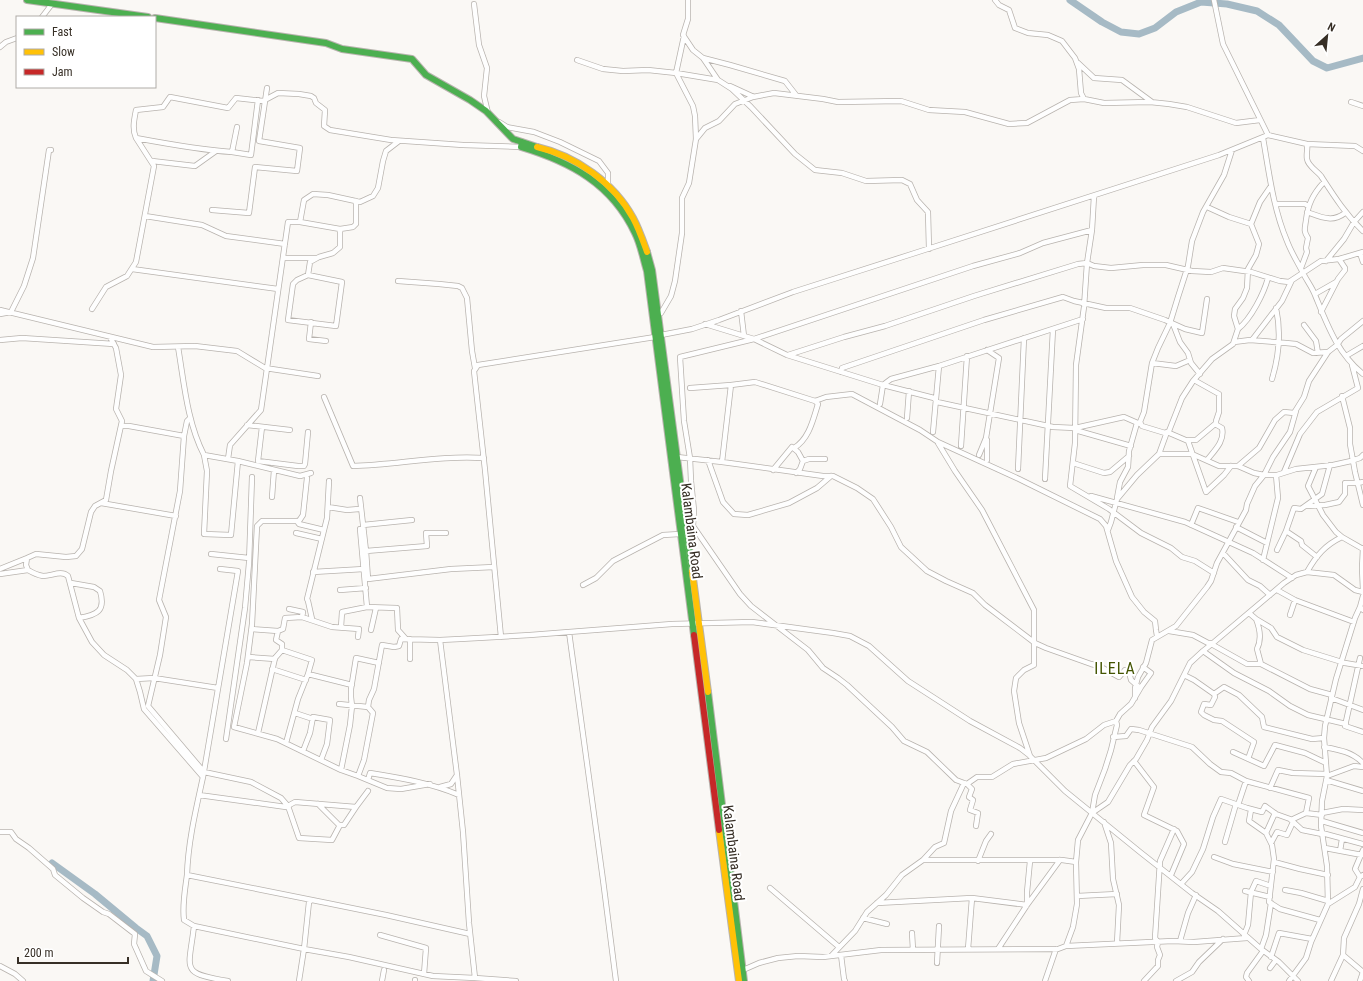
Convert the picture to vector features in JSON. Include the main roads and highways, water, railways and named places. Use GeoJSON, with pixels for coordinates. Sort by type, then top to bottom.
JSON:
{"type":"FeatureCollection","features":[{"type":"Feature","properties":{"kind":"main road"},"geometry":{"type":"LineString","coordinates":[[28,0],[141,16]]}},
{"type":"Feature","properties":{"kind":"main road"},"geometry":{"type":"LineString","coordinates":[[156,18],[326,43],[342,49],[412,59],[427,76],[473,101],[496,120],[515,140],[522,144],[538,146],[564,156],[591,171],[608,185],[622,201],[640,231],[652,270],[655,314]]}},
{"type":"Feature","properties":{"kind":"main road","name":"Kalambaina Road"},"geometry":{"type":"LineString","coordinates":[[522,144],[552,156],[588,176],[604,189],[617,204],[635,233],[647,271],[658,336],[680,534],[739,981]]}},
{"type":"Feature","properties":{"kind":"main road"},"geometry":{"type":"LineString","coordinates":[[658,336],[686,524],[744,981]]}},
{"type":"Feature","properties":{"kind":"waterway"},"geometry":{"type":"LineString","coordinates":[[1070,0],[1102,22],[1121,32],[1139,34],[1155,28],[1176,12],[1201,2],[1227,4],[1257,11],[1279,25],[1313,61],[1327,68],[1363,58]]}},
{"type":"Feature","properties":{"kind":"waterway"},"geometry":{"type":"LineString","coordinates":[[52,863],[95,894],[147,936],[157,956],[153,981]]}},
{"type":"Feature","properties":{"kind":"district","name":"ILELA"},"geometry":{"type":"Point","coordinates":[1115,668]}}]}
